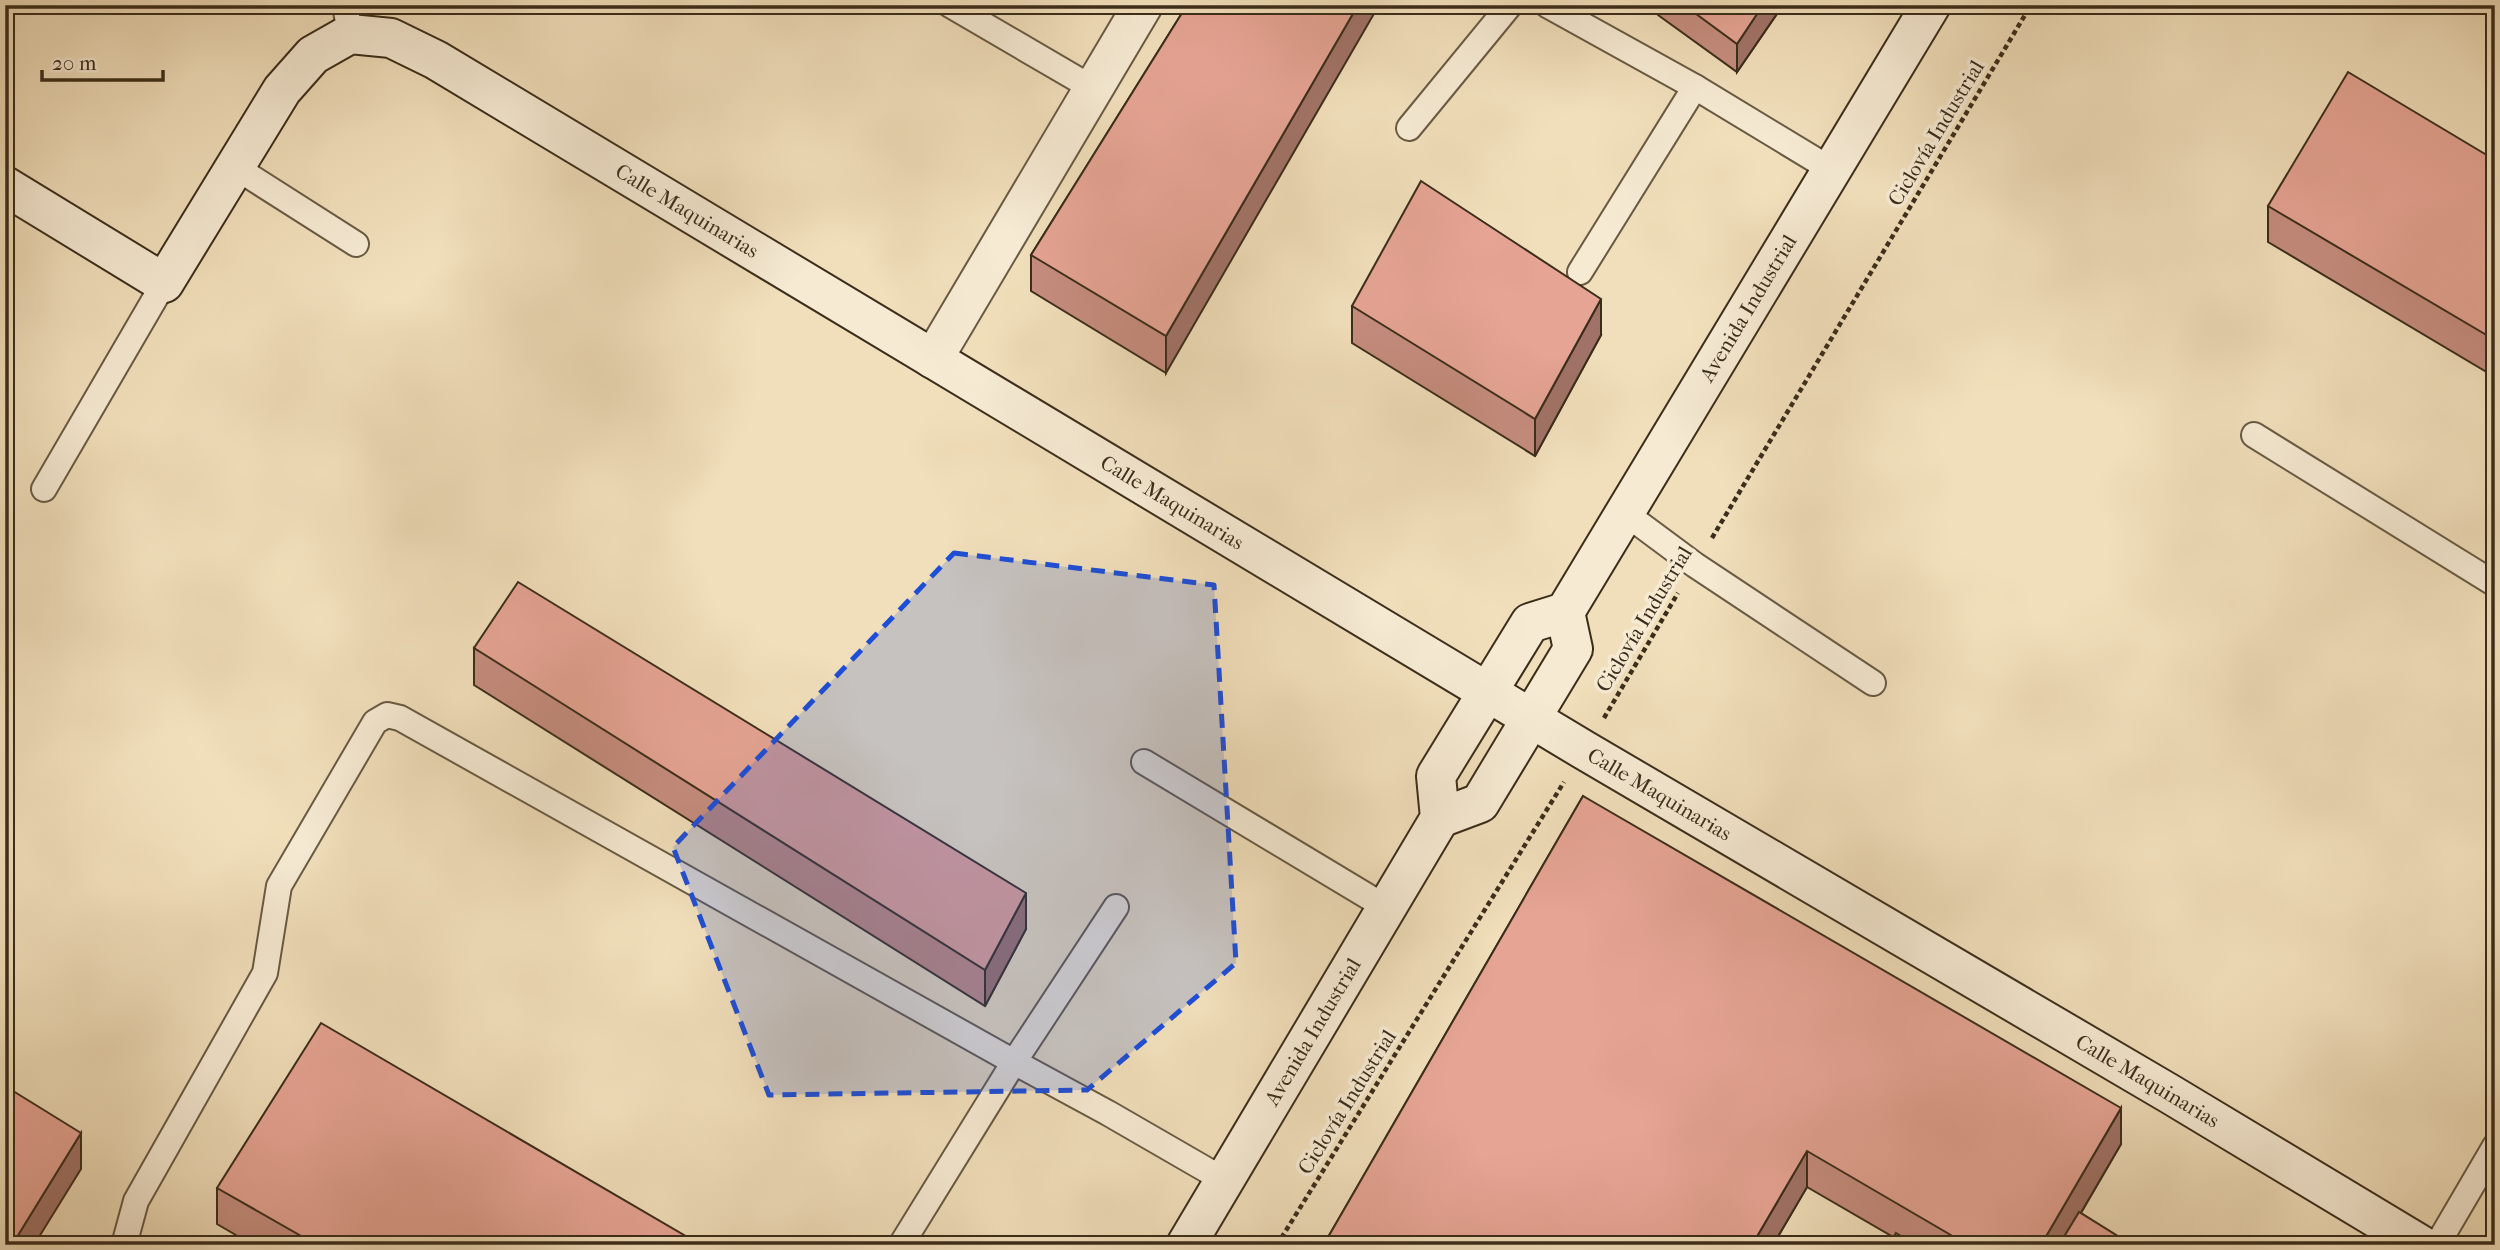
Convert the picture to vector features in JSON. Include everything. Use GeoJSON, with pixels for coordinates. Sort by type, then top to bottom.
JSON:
{"type":"FeatureCollection","features":[{"type":"Feature","properties":{"kind":"street"},"geometry":{"type":"LineString","coordinates":[[933,359],[1143,5]]}},
{"type":"Feature","properties":{"kind":"street","name":"Avenida Industrial"},"geometry":{"type":"LineString","coordinates":[[1565,612],[1931,5]]}},
{"type":"Feature","properties":{"kind":"street","name":"Calle Maquinarias"},"geometry":{"type":"LineString","coordinates":[[164,283],[282,90],[313,55],[348,20],[391,38],[436,60],[1531,719],[2171,1094],[2421,1245]]}},
{"type":"Feature","properties":{"kind":"street"},"geometry":{"type":"LineString","coordinates":[[5,186],[164,283]]}},
{"type":"Feature","properties":{"kind":"street"},"geometry":{"type":"LineString","coordinates":[[1565,612],[1573,649],[1531,719],[1480,803],[1440,818],[1436,776],[1530,623],[1565,612]]}},
{"type":"Feature","properties":{"kind":"street","name":"Avenida Industrial"},"geometry":{"type":"LineString","coordinates":[[1186,1245],[1440,818]]}},
{"type":"Feature","properties":{"kind":"lane"},"geometry":{"type":"LineString","coordinates":[[950,5],[1094,89]]}},
{"type":"Feature","properties":{"kind":"lane"},"geometry":{"type":"LineString","coordinates":[[1409,128],[1510,5]]}},
{"type":"Feature","properties":{"kind":"lane"},"geometry":{"type":"LineString","coordinates":[[1547,5],[1695,87],[1832,170]]}},
{"type":"Feature","properties":{"kind":"lane"},"geometry":{"type":"LineString","coordinates":[[1580,272],[1695,87]]}},
{"type":"Feature","properties":{"kind":"lane"},"geometry":{"type":"LineString","coordinates":[[235,167],[356,244]]}},
{"type":"Feature","properties":{"kind":"lane"},"geometry":{"type":"LineString","coordinates":[[44,489],[164,283]]}},
{"type":"Feature","properties":{"kind":"lane"},"geometry":{"type":"LineString","coordinates":[[2254,435],[2495,584]]}},
{"type":"Feature","properties":{"kind":"lane"},"geometry":{"type":"LineString","coordinates":[[1625,513],[1695,565],[1873,683]]}},
{"type":"Feature","properties":{"kind":"lane"},"geometry":{"type":"LineString","coordinates":[[124,1245],[136,1201],[265,973],[279,886],[374,722],[387,715],[400,718],[1224,1180]]}},
{"type":"Feature","properties":{"kind":"lane"},"geometry":{"type":"LineString","coordinates":[[1143,762],[1387,908]]}},
{"type":"Feature","properties":{"kind":"lane"},"geometry":{"type":"LineString","coordinates":[[901,1245],[1014,1062],[1116,907]]}},
{"type":"Feature","properties":{"kind":"lane"},"geometry":{"type":"LineString","coordinates":[[2437,1245],[2495,1146]]}},
{"type":"Feature","properties":{"kind":"path","name":"Ciclovía Industrial"},"geometry":{"type":"LineString","coordinates":[[1276,1245],[1584,750],[2031,5]]}},
{"type":"Feature","properties":{"kind":"highlighted area"},"geometry":{"type":"Polygon","coordinates":[[[954,553],[1214,585],[1236,963],[1087,1090],[769,1095],[673,847],[954,553]]]}},
{"type":"Feature","properties":{"kind":"building"},"geometry":{"type":"Polygon","coordinates":[[[1187,5],[1358,5],[1166,336],[1031,255],[1187,5]]]}},
{"type":"Feature","properties":{"kind":"building"},"geometry":{"type":"Polygon","coordinates":[[[1684,5],[1763,5],[1737,44],[1684,5]]]}},
{"type":"Feature","properties":{"kind":"building"},"geometry":{"type":"Polygon","coordinates":[[[2348,72],[2495,160],[2495,340],[2268,206],[2348,72]]]}},
{"type":"Feature","properties":{"kind":"building"},"geometry":{"type":"Polygon","coordinates":[[[1421,181],[1601,299],[1535,419],[1352,306],[1421,181]]]}},
{"type":"Feature","properties":{"kind":"building"},"geometry":{"type":"Polygon","coordinates":[[[518,582],[1026,893],[985,970],[474,648],[518,582]]]}},
{"type":"Feature","properties":{"kind":"building"},"geometry":{"type":"Polygon","coordinates":[[[1583,796],[2121,1108],[2041,1245],[1968,1245],[1807,1151],[1752,1245],[1337,1245],[1327,1239],[1583,796]]]}},
{"type":"Feature","properties":{"kind":"building"},"geometry":{"type":"Polygon","coordinates":[[[321,1023],[701,1245],[317,1245],[217,1188],[321,1023]]]}},
{"type":"Feature","properties":{"kind":"building"},"geometry":{"type":"Polygon","coordinates":[[[5,1086],[81,1133],[12,1245],[5,1245],[5,1086]]]}},
{"type":"Feature","properties":{"kind":"building"},"geometry":{"type":"Polygon","coordinates":[[[2079,1212],[2132,1245],[2059,1245],[2079,1212]]]}},
{"type":"Feature","properties":{"kind":"building"},"geometry":{"type":"Polygon","coordinates":[[[1896,1233],[1916,1245],[1889,1245],[1896,1233]]]}}]}
